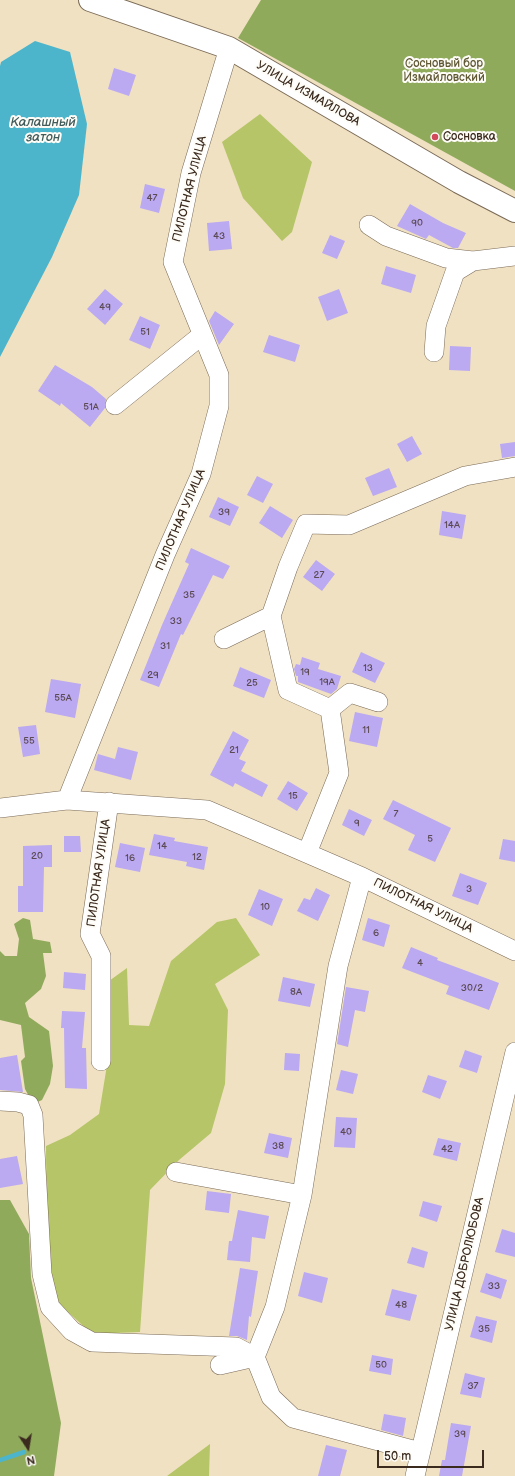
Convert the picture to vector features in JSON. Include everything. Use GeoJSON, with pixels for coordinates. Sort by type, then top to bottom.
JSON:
{"type":"FeatureCollection","features":[{"type":"Feature","properties":{"kind":"main road","name":"УЛИЦА ИЗМАЙЛОВА"},"geometry":{"type":"LineString","coordinates":[[90,0],[229,48],[459,182],[515,212]]}},
{"type":"Feature","properties":{"kind":"street","name":"ПИЛОТНАЯ УЛИЦА"},"geometry":{"type":"LineString","coordinates":[[67,800],[165,555],[201,474],[219,406],[219,375],[173,262],[191,173],[229,48]]}},
{"type":"Feature","properties":{"kind":"street"},"geometry":{"type":"LineString","coordinates":[[369,225],[386,236],[446,258],[473,261],[515,256]]}},
{"type":"Feature","properties":{"kind":"street"},"geometry":{"type":"LineString","coordinates":[[434,352],[436,326],[455,272],[473,261]]}},
{"type":"Feature","properties":{"kind":"street"},"geometry":{"type":"LineString","coordinates":[[115,405],[202,335]]}},
{"type":"Feature","properties":{"kind":"street"},"geometry":{"type":"LineString","coordinates":[[330,709],[288,690],[271,616],[288,567],[306,524],[349,525],[465,476],[515,467]]}},
{"type":"Feature","properties":{"kind":"street"},"geometry":{"type":"LineString","coordinates":[[224,639],[271,616]]}},
{"type":"Feature","properties":{"kind":"street"},"geometry":{"type":"LineString","coordinates":[[330,709],[350,693],[378,702]]}},
{"type":"Feature","properties":{"kind":"street"},"geometry":{"type":"LineString","coordinates":[[307,853],[339,773],[330,709]]}},
{"type":"Feature","properties":{"kind":"street","name":"ПИЛОТНАЯ УЛИЦА"},"geometry":{"type":"LineString","coordinates":[[0,808],[67,800],[207,810],[362,877],[515,951]]}},
{"type":"Feature","properties":{"kind":"street","name":"ПИЛОТНАЯ УЛИЦА"},"geometry":{"type":"LineString","coordinates":[[101,1061],[101,956],[90,934],[109,802]]}},
{"type":"Feature","properties":{"kind":"street"},"geometry":{"type":"LineString","coordinates":[[255,1357],[274,1307],[302,1195],[338,966],[362,877]]}},
{"type":"Feature","properties":{"kind":"street","name":"УЛИЦА ДОБРОЛЮБОВА"},"geometry":{"type":"LineString","coordinates":[[415,1476],[515,1052]]}},
{"type":"Feature","properties":{"kind":"street"},"geometry":{"type":"LineString","coordinates":[[0,1101],[18,1102],[29,1106],[33,1115],[42,1274],[50,1307],[72,1331],[92,1342],[236,1347],[255,1357],[271,1397],[293,1418],[420,1452]]}},
{"type":"Feature","properties":{"kind":"street"},"geometry":{"type":"LineString","coordinates":[[176,1172],[302,1195]]}},
{"type":"Feature","properties":{"kind":"street"},"geometry":{"type":"LineString","coordinates":[[220,1365],[255,1357]]}},
{"type":"Feature","properties":{"kind":"green space","name":"Сосновый бор Измайловский"},"geometry":{"type":"Polygon","coordinates":[[[261,0],[515,0],[515,191],[238,38],[261,0]]]}},
{"type":"Feature","properties":{"kind":"green space"},"geometry":{"type":"Polygon","coordinates":[[[260,114],[312,162],[292,232],[282,241],[243,198],[222,142],[260,114]]]}},
{"type":"Feature","properties":{"kind":"green space"},"geometry":{"type":"Polygon","coordinates":[[[23,918],[30,920],[33,939],[50,942],[52,953],[43,953],[46,976],[41,989],[25,1003],[29,1017],[49,1031],[53,1066],[50,1084],[42,1100],[33,1104],[25,1089],[21,1061],[25,1057],[21,1025],[0,1020],[0,951],[5,956],[17,956],[19,939],[14,924],[23,918]]]}},
{"type":"Feature","properties":{"kind":"green space"},"geometry":{"type":"Polygon","coordinates":[[[236,918],[260,955],[215,984],[228,1010],[225,1084],[211,1133],[179,1160],[150,1190],[140,1332],[92,1334],[56,1301],[47,1260],[46,1146],[70,1135],[99,1114],[107,1065],[109,981],[127,968],[129,1025],[149,1026],[171,961],[217,922],[236,918]]]}},
{"type":"Feature","properties":{"kind":"green space"},"geometry":{"type":"Polygon","coordinates":[[[0,1200],[10,1200],[29,1234],[31,1278],[61,1423],[54,1476],[0,1476],[0,1200]]]}},
{"type":"Feature","properties":{"kind":"green space"},"geometry":{"type":"Polygon","coordinates":[[[210,1444],[209,1476],[167,1476],[210,1444]]]}},
{"type":"Feature","properties":{"kind":"water","name":"Калашный затон"},"geometry":{"type":"Polygon","coordinates":[[[35,41],[70,52],[87,124],[79,195],[52,257],[0,357],[0,66],[1,62],[35,41]]]}},
{"type":"Feature","properties":{"kind":"building"},"geometry":{"type":"Polygon","coordinates":[[[114,68],[136,75],[129,96],[108,89],[114,68]]]}},
{"type":"Feature","properties":{"kind":"building"},"geometry":{"type":"Polygon","coordinates":[[[145,184],[165,189],[159,213],[140,208],[145,184]]]}},
{"type":"Feature","properties":{"kind":"building"},"geometry":{"type":"Polygon","coordinates":[[[410,204],[443,223],[466,233],[458,248],[453,248],[429,235],[426,239],[397,226],[410,204]]]}},
{"type":"Feature","properties":{"kind":"building"},"geometry":{"type":"Polygon","coordinates":[[[229,221],[232,249],[209,251],[207,223],[229,221]]]}},
{"type":"Feature","properties":{"kind":"building"},"geometry":{"type":"Polygon","coordinates":[[[330,235],[345,241],[337,259],[322,253],[330,235]]]}},
{"type":"Feature","properties":{"kind":"building"},"geometry":{"type":"Polygon","coordinates":[[[386,266],[416,275],[411,293],[381,284],[386,266]]]}},
{"type":"Feature","properties":{"kind":"building"},"geometry":{"type":"Polygon","coordinates":[[[105,289],[123,304],[105,325],[87,309],[105,289]]]}},
{"type":"Feature","properties":{"kind":"building"},"geometry":{"type":"Polygon","coordinates":[[[339,289],[348,313],[327,321],[318,297],[339,289]]]}},
{"type":"Feature","properties":{"kind":"building"},"geometry":{"type":"Polygon","coordinates":[[[215,311],[234,324],[219,345],[209,321],[215,311]]]}},
{"type":"Feature","properties":{"kind":"building"},"geometry":{"type":"Polygon","coordinates":[[[140,316],[160,325],[150,349],[129,340],[140,316]]]}},
{"type":"Feature","properties":{"kind":"building"},"geometry":{"type":"Polygon","coordinates":[[[269,335],[300,345],[295,362],[263,352],[269,335]]]}},
{"type":"Feature","properties":{"kind":"building"},"geometry":{"type":"Polygon","coordinates":[[[450,346],[471,347],[470,371],[449,370],[450,346]]]}},
{"type":"Feature","properties":{"kind":"building"},"geometry":{"type":"Polygon","coordinates":[[[55,365],[92,387],[106,399],[105,408],[90,427],[61,403],[60,406],[38,391],[55,365]]]}},
{"type":"Feature","properties":{"kind":"building"},"geometry":{"type":"Polygon","coordinates":[[[412,436],[422,454],[407,462],[397,444],[412,436]]]}},
{"type":"Feature","properties":{"kind":"building"},"geometry":{"type":"Polygon","coordinates":[[[515,442],[515,456],[502,458],[500,444],[515,442]]]}},
{"type":"Feature","properties":{"kind":"building"},"geometry":{"type":"Polygon","coordinates":[[[389,468],[397,487],[373,496],[365,478],[389,468]]]}},
{"type":"Feature","properties":{"kind":"building"},"geometry":{"type":"Polygon","coordinates":[[[257,476],[273,484],[263,503],[247,495],[257,476]]]}},
{"type":"Feature","properties":{"kind":"building"},"geometry":{"type":"Polygon","coordinates":[[[218,497],[239,507],[230,526],[209,517],[218,497]]]}},
{"type":"Feature","properties":{"kind":"building"},"geometry":{"type":"Polygon","coordinates":[[[270,506],[293,520],[282,538],[259,523],[270,506]]]}},
{"type":"Feature","properties":{"kind":"building"},"geometry":{"type":"Polygon","coordinates":[[[442,511],[466,515],[462,539],[439,535],[442,511]]]}},
{"type":"Feature","properties":{"kind":"building"},"geometry":{"type":"Polygon","coordinates":[[[191,548],[230,566],[223,579],[213,575],[183,635],[181,634],[159,687],[140,680],[189,564],[185,562],[191,548]]]}},
{"type":"Feature","properties":{"kind":"building"},"geometry":{"type":"Polygon","coordinates":[[[316,560],[335,574],[322,591],[303,577],[316,560]]]}},
{"type":"Feature","properties":{"kind":"building"},"geometry":{"type":"Polygon","coordinates":[[[361,652],[385,663],[375,683],[352,672],[361,652]]]}},
{"type":"Feature","properties":{"kind":"building"},"geometry":{"type":"Polygon","coordinates":[[[302,657],[320,663],[318,669],[341,676],[337,689],[331,694],[298,682],[298,676],[296,676],[294,669],[296,664],[300,665],[302,657]]]}},
{"type":"Feature","properties":{"kind":"building"},"geometry":{"type":"Polygon","coordinates":[[[240,667],[271,680],[264,698],[233,686],[240,667]]]}},
{"type":"Feature","properties":{"kind":"building"},"geometry":{"type":"Polygon","coordinates":[[[51,679],[81,684],[75,718],[45,712],[51,679]]]}},
{"type":"Feature","properties":{"kind":"building"},"geometry":{"type":"Polygon","coordinates":[[[355,712],[383,718],[377,747],[349,741],[355,712]]]}},
{"type":"Feature","properties":{"kind":"building"},"geometry":{"type":"Polygon","coordinates":[[[36,725],[40,754],[23,757],[18,727],[36,725]]]}},
{"type":"Feature","properties":{"kind":"building"},"geometry":{"type":"Polygon","coordinates":[[[233,731],[249,740],[239,759],[246,762],[241,771],[268,785],[262,797],[235,783],[233,787],[210,775],[233,731]]]}},
{"type":"Feature","properties":{"kind":"building"},"geometry":{"type":"Polygon","coordinates":[[[118,747],[138,752],[131,780],[94,770],[98,754],[115,759],[118,747]]]}},
{"type":"Feature","properties":{"kind":"building"},"geometry":{"type":"Polygon","coordinates":[[[288,781],[308,793],[297,811],[277,799],[288,781]]]}},
{"type":"Feature","properties":{"kind":"building"},"geometry":{"type":"Polygon","coordinates":[[[393,800],[451,828],[435,862],[408,850],[415,835],[383,819],[393,800]]]}},
{"type":"Feature","properties":{"kind":"building"},"geometry":{"type":"Polygon","coordinates":[[[349,809],[372,820],[364,836],[342,825],[349,809]]]}},
{"type":"Feature","properties":{"kind":"building"},"geometry":{"type":"Polygon","coordinates":[[[154,834],[175,838],[174,841],[208,847],[204,870],[186,866],[187,862],[149,855],[154,834]]]}},
{"type":"Feature","properties":{"kind":"building"},"geometry":{"type":"Polygon","coordinates":[[[64,836],[80,836],[81,852],[64,852],[64,836]]]}},
{"type":"Feature","properties":{"kind":"building"},"geometry":{"type":"Polygon","coordinates":[[[503,839],[515,841],[515,862],[499,859],[503,839]]]}},
{"type":"Feature","properties":{"kind":"building"},"geometry":{"type":"Polygon","coordinates":[[[120,843],[145,848],[140,872],[115,867],[120,843]]]}},
{"type":"Feature","properties":{"kind":"building"},"geometry":{"type":"Polygon","coordinates":[[[52,845],[52,867],[44,867],[43,912],[18,912],[18,886],[23,886],[23,846],[52,845]]]}},
{"type":"Feature","properties":{"kind":"building"},"geometry":{"type":"Polygon","coordinates":[[[460,873],[487,883],[478,905],[452,896],[460,873]]]}},
{"type":"Feature","properties":{"kind":"building"},"geometry":{"type":"Polygon","coordinates":[[[316,888],[330,895],[318,921],[297,911],[304,898],[310,900],[316,888]]]}},
{"type":"Feature","properties":{"kind":"building"},"geometry":{"type":"Polygon","coordinates":[[[259,889],[283,899],[272,926],[248,915],[259,889]]]}},
{"type":"Feature","properties":{"kind":"building"},"geometry":{"type":"Polygon","coordinates":[[[368,918],[390,925],[384,947],[362,940],[368,918]]]}},
{"type":"Feature","properties":{"kind":"building"},"geometry":{"type":"Polygon","coordinates":[[[411,947],[438,958],[437,960],[499,983],[489,1010],[446,994],[449,986],[402,968],[411,947]]]}},
{"type":"Feature","properties":{"kind":"building"},"geometry":{"type":"Polygon","coordinates":[[[64,972],[86,974],[85,990],[63,988],[64,972]]]}},
{"type":"Feature","properties":{"kind":"building"},"geometry":{"type":"Polygon","coordinates":[[[283,977],[315,984],[310,1007],[278,1001],[283,977]]]}},
{"type":"Feature","properties":{"kind":"building"},"geometry":{"type":"Polygon","coordinates":[[[346,987],[369,991],[365,1012],[355,1010],[348,1047],[337,1044],[346,987]]]}},
{"type":"Feature","properties":{"kind":"building"},"geometry":{"type":"Polygon","coordinates":[[[62,1011],[85,1012],[82,1048],[86,1048],[87,1089],[65,1088],[64,1028],[61,1028],[62,1011]]]}},
{"type":"Feature","properties":{"kind":"building"},"geometry":{"type":"Polygon","coordinates":[[[465,1050],[482,1056],[477,1073],[459,1067],[465,1050]]]}},
{"type":"Feature","properties":{"kind":"building"},"geometry":{"type":"Polygon","coordinates":[[[285,1053],[300,1054],[299,1071],[284,1070],[285,1053]]]}},
{"type":"Feature","properties":{"kind":"building"},"geometry":{"type":"Polygon","coordinates":[[[17,1055],[23,1092],[0,1090],[0,1058],[17,1055]]]}},
{"type":"Feature","properties":{"kind":"building"},"geometry":{"type":"Polygon","coordinates":[[[341,1070],[358,1074],[353,1094],[336,1090],[341,1070]]]}},
{"type":"Feature","properties":{"kind":"building"},"geometry":{"type":"Polygon","coordinates":[[[428,1075],[447,1081],[440,1099],[422,1092],[428,1075]]]}},
{"type":"Feature","properties":{"kind":"building"},"geometry":{"type":"Polygon","coordinates":[[[336,1117],[357,1118],[355,1148],[334,1147],[336,1117]]]}},
{"type":"Feature","properties":{"kind":"building"},"geometry":{"type":"Polygon","coordinates":[[[269,1133],[292,1138],[288,1158],[264,1153],[269,1133]]]}},
{"type":"Feature","properties":{"kind":"building"},"geometry":{"type":"Polygon","coordinates":[[[438,1138],[461,1143],[457,1161],[433,1155],[438,1138]]]}},
{"type":"Feature","properties":{"kind":"building"},"geometry":{"type":"Polygon","coordinates":[[[17,1156],[23,1184],[0,1188],[0,1159],[17,1156]]]}},
{"type":"Feature","properties":{"kind":"building"},"geometry":{"type":"Polygon","coordinates":[[[207,1191],[231,1194],[229,1213],[205,1210],[207,1191]]]}},
{"type":"Feature","properties":{"kind":"building"},"geometry":{"type":"Polygon","coordinates":[[[423,1201],[442,1206],[437,1222],[419,1216],[423,1201]]]}},
{"type":"Feature","properties":{"kind":"building"},"geometry":{"type":"Polygon","coordinates":[[[238,1210],[269,1216],[265,1239],[252,1237],[250,1262],[227,1260],[229,1241],[232,1241],[238,1210]]]}},
{"type":"Feature","properties":{"kind":"building"},"geometry":{"type":"Polygon","coordinates":[[[502,1229],[515,1233],[515,1257],[495,1252],[502,1229]]]}},
{"type":"Feature","properties":{"kind":"building"},"geometry":{"type":"Polygon","coordinates":[[[412,1247],[428,1252],[424,1268],[407,1263],[412,1247]]]}},
{"type":"Feature","properties":{"kind":"building"},"geometry":{"type":"Polygon","coordinates":[[[240,1268],[258,1271],[251,1317],[249,1316],[247,1340],[237,1336],[229,1336],[240,1268]]]}},
{"type":"Feature","properties":{"kind":"building"},"geometry":{"type":"Polygon","coordinates":[[[304,1272],[328,1278],[322,1303],[298,1296],[304,1272]]]}},
{"type":"Feature","properties":{"kind":"building"},"geometry":{"type":"Polygon","coordinates":[[[486,1273],[507,1280],[501,1299],[480,1292],[486,1273]]]}},
{"type":"Feature","properties":{"kind":"building"},"geometry":{"type":"Polygon","coordinates":[[[392,1289],[417,1295],[410,1321],[385,1315],[392,1289]]]}},
{"type":"Feature","properties":{"kind":"building"},"geometry":{"type":"Polygon","coordinates":[[[476,1316],[497,1321],[492,1343],[470,1337],[476,1316]]]}},
{"type":"Feature","properties":{"kind":"building"},"geometry":{"type":"Polygon","coordinates":[[[372,1355],[393,1359],[391,1375],[369,1371],[372,1355]]]}},
{"type":"Feature","properties":{"kind":"building"},"geometry":{"type":"Polygon","coordinates":[[[465,1373],[485,1378],[481,1398],[460,1394],[465,1373]]]}},
{"type":"Feature","properties":{"kind":"building"},"geometry":{"type":"Polygon","coordinates":[[[384,1414],[406,1418],[403,1436],[381,1430],[384,1414]]]}},
{"type":"Feature","properties":{"kind":"building"},"geometry":{"type":"Polygon","coordinates":[[[451,1423],[471,1426],[462,1476],[439,1476],[442,1460],[445,1460],[451,1423]]]}},
{"type":"Feature","properties":{"kind":"building"},"geometry":{"type":"Polygon","coordinates":[[[326,1445],[347,1450],[340,1476],[318,1476],[326,1445]]]}},
{"type":"Feature","properties":{"kind":"waterway"},"geometry":{"type":"LineString","coordinates":[[0,1460],[24,1452]]}},
{"type":"Feature","properties":{"kind":"place","name":"Сосновка"},"geometry":{"type":"Point","coordinates":[435,137]}}]}
